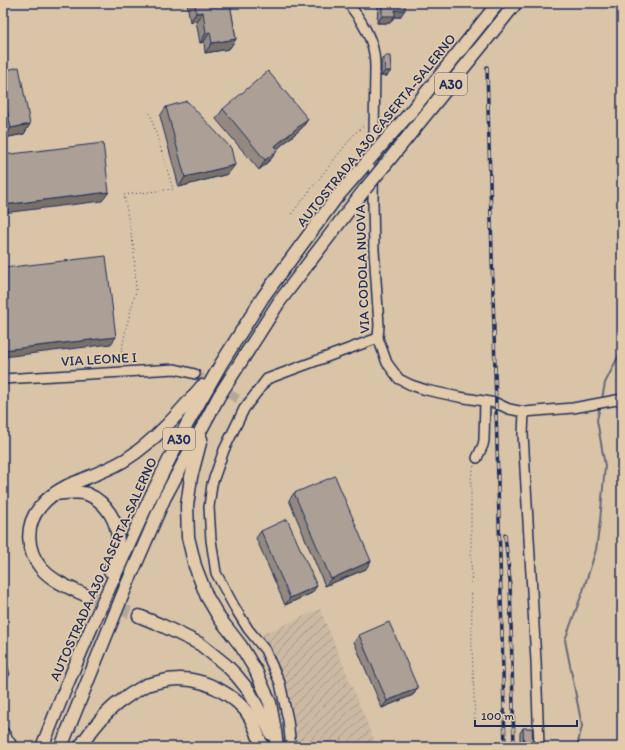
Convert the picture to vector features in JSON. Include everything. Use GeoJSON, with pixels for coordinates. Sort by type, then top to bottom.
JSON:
{"type":"FeatureCollection","features":[{"type":"Feature","properties":{"kind":"highway","name":"AUTOSTRADA A30 CASERTA-SALERNO"},"geometry":{"type":"LineString","coordinates":[[42,747],[92,626],[150,498],[221,364],[263,297],[336,198],[408,114],[498,3]]}},
{"type":"Feature","properties":{"kind":"highway","name":"AUTOSTRADA A30 CASERTA-SALERNO"},"geometry":{"type":"LineString","coordinates":[[61,747],[125,589],[164,500],[219,396],[279,302],[365,189],[516,3]]}},
{"type":"Feature","properties":{"kind":"highway"},"geometry":{"type":"LineString","coordinates":[[85,595],[54,580],[42,569],[33,555],[30,543],[29,532],[31,522],[40,507],[54,494],[124,460],[144,447],[192,398],[221,364]]}},
{"type":"Feature","properties":{"kind":"highway"},"geometry":{"type":"LineString","coordinates":[[219,396],[201,441],[191,477],[187,506],[188,537],[195,566],[206,597],[220,619],[241,646],[256,671],[270,703],[276,747]]}},
{"type":"Feature","properties":{"kind":"highway"},"geometry":{"type":"LineString","coordinates":[[54,494],[86,494],[98,500],[105,506],[116,528],[117,547],[92,626]]}},
{"type":"Feature","properties":{"kind":"highway"},"geometry":{"type":"LineString","coordinates":[[139,616],[200,644],[236,675],[249,691],[269,729],[276,747]]}},
{"type":"Feature","properties":{"kind":"highway"},"geometry":{"type":"LineString","coordinates":[[80,747],[106,715],[118,703],[148,685],[166,680],[181,679],[196,680],[210,685],[233,699],[246,710],[257,731],[262,747]]}},
{"type":"Feature","properties":{"kind":"highway"},"geometry":{"type":"LineString","coordinates":[[260,713],[266,747]]}},
{"type":"Feature","properties":{"kind":"main road"},"geometry":{"type":"LineString","coordinates":[[3,733],[12,747]]}},
{"type":"Feature","properties":{"kind":"street","name":"VIA CODOLA NUOVA"},"geometry":{"type":"LineString","coordinates":[[348,3],[362,21],[372,42],[374,53],[374,250],[379,325],[378,338],[387,363],[399,379],[411,386],[459,397],[496,403],[509,409],[524,412],[573,408],[621,399]]}},
{"type":"Feature","properties":{"kind":"street"},"geometry":{"type":"LineString","coordinates":[[291,747],[288,720],[280,683],[265,650],[248,629],[216,572],[211,540],[209,506],[212,484],[224,450],[244,409],[267,379],[378,338]]}},
{"type":"Feature","properties":{"kind":"street","name":"VIA LEONE I"},"geometry":{"type":"LineString","coordinates":[[3,379],[175,368],[195,374]]}},
{"type":"Feature","properties":{"kind":"street"},"geometry":{"type":"LineString","coordinates":[[477,458],[484,440],[485,401]]}},
{"type":"Feature","properties":{"kind":"street"},"geometry":{"type":"LineString","coordinates":[[524,412],[523,434],[536,661],[539,747]]}},
{"type":"Feature","properties":{"kind":"path"},"geometry":{"type":"LineString","coordinates":[[117,372],[126,328],[136,291],[134,250],[124,195],[173,189],[150,113]]}},
{"type":"Feature","properties":{"kind":"path"},"geometry":{"type":"LineString","coordinates":[[289,217],[355,133],[366,124],[374,121]]}},
{"type":"Feature","properties":{"kind":"path"},"geometry":{"type":"LineString","coordinates":[[475,721],[472,647],[471,477],[477,458]]}},
{"type":"Feature","properties":{"kind":"shaded area"},"geometry":{"type":"Polygon","coordinates":[[[320,609],[377,747],[295,747],[294,717],[286,686],[270,652],[258,636],[320,609]]]}},
{"type":"Feature","properties":{"kind":"building"},"geometry":{"type":"Polygon","coordinates":[[[195,3],[230,3],[236,39],[212,43],[210,32],[206,33],[203,12],[196,13],[195,3]]]}},
{"type":"Feature","properties":{"kind":"building"},"geometry":{"type":"Polygon","coordinates":[[[382,3],[405,3],[405,10],[395,10],[395,16],[382,16],[382,3]]]}},
{"type":"Feature","properties":{"kind":"building"},"geometry":{"type":"Polygon","coordinates":[[[384,56],[390,56],[391,71],[385,71],[384,56]]]}},
{"type":"Feature","properties":{"kind":"building"},"geometry":{"type":"Polygon","coordinates":[[[19,67],[30,124],[11,128],[3,91],[3,71],[19,67]]]}},
{"type":"Feature","properties":{"kind":"building"},"geometry":{"type":"Polygon","coordinates":[[[268,71],[308,119],[275,146],[278,150],[265,160],[223,109],[268,71]]]}},
{"type":"Feature","properties":{"kind":"building"},"geometry":{"type":"Polygon","coordinates":[[[187,101],[231,148],[235,165],[185,177],[166,107],[187,101]]]}},
{"type":"Feature","properties":{"kind":"building"},"geometry":{"type":"Polygon","coordinates":[[[103,143],[109,192],[3,205],[3,155],[103,143]]]}},
{"type":"Feature","properties":{"kind":"building"},"geometry":{"type":"Polygon","coordinates":[[[106,256],[116,337],[3,350],[3,268],[106,256]]]}},
{"type":"Feature","properties":{"kind":"building"},"geometry":{"type":"Polygon","coordinates":[[[335,476],[371,561],[331,579],[294,493],[335,476]]]}},
{"type":"Feature","properties":{"kind":"building"},"geometry":{"type":"Polygon","coordinates":[[[287,519],[317,586],[290,598],[261,531],[287,519]]]}},
{"type":"Feature","properties":{"kind":"building"},"geometry":{"type":"Polygon","coordinates":[[[389,622],[418,688],[387,701],[359,635],[389,622]]]}},
{"type":"Feature","properties":{"kind":"building"},"geometry":{"type":"Polygon","coordinates":[[[7,664],[10,674],[5,676],[6,678],[3,680],[3,665],[7,664]]]}},
{"type":"Feature","properties":{"kind":"building"},"geometry":{"type":"Polygon","coordinates":[[[523,728],[532,728],[533,747],[524,747],[523,728]]]}},
{"type":"Feature","properties":{"kind":"building"},"geometry":{"type":"Polygon","coordinates":[[[437,743],[438,747],[416,747],[437,743]]]}},
{"type":"Feature","properties":{"kind":"waterway"},"geometry":{"type":"LineString","coordinates":[[602,399],[605,383],[622,349]]}},
{"type":"Feature","properties":{"kind":"waterway"},"geometry":{"type":"LineString","coordinates":[[577,747],[582,726],[565,640],[596,550],[605,466],[597,420],[600,406]]}},
{"type":"Feature","properties":{"kind":"tunnel"},"geometry":{"type":"LineString","coordinates":[[195,374],[248,405]]}},
{"type":"Feature","properties":{"kind":"tunnel"},"geometry":{"type":"LineString","coordinates":[[85,595],[139,616]]}},
{"type":"Feature","properties":{"kind":"railway"},"geometry":{"type":"LineString","coordinates":[[487,67],[505,747]]}},
{"type":"Feature","properties":{"kind":"railway"},"geometry":{"type":"LineString","coordinates":[[505,535],[510,581],[514,747]]}}]}
